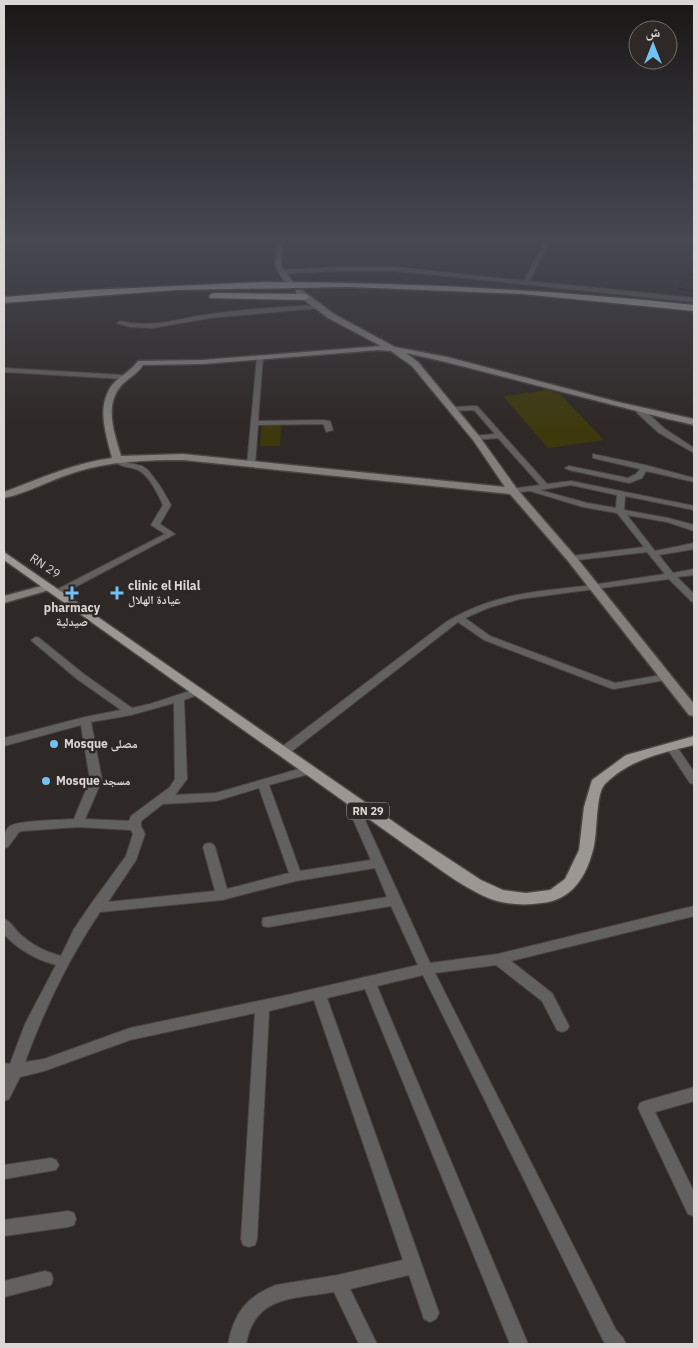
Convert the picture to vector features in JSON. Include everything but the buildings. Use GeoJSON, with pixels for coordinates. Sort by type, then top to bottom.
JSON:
{"type":"FeatureCollection","features":[{"type":"Feature","properties":{"kind":"highway"},"geometry":{"type":"LineString","coordinates":[[595,303],[694,312]]}},
{"type":"Feature","properties":{"kind":"highway"},"geometry":{"type":"LineString","coordinates":[[641,303],[694,308]]}},
{"type":"Feature","properties":{"kind":"main road","name":"RN 29"},"geometry":{"type":"LineString","coordinates":[[4,555],[350,799],[476,884],[502,896],[526,899],[554,896],[571,883],[586,850],[591,807],[598,783],[631,758],[694,741]]}},
{"type":"Feature","properties":{"kind":"street"},"geometry":{"type":"LineString","coordinates":[[313,303],[402,354],[415,364],[476,438],[513,491],[596,588],[694,712]]}},
{"type":"Feature","properties":{"kind":"street"},"geometry":{"type":"LineString","coordinates":[[120,323],[145,327],[212,316],[318,307]]}},
{"type":"Feature","properties":{"kind":"street"},"geometry":{"type":"LineString","coordinates":[[4,600],[54,590],[171,534],[155,525],[167,505],[146,473],[140,468],[122,464],[117,459],[107,420],[106,409],[109,397],[124,378],[132,373],[141,363],[202,362],[390,348],[474,367],[640,411],[694,422]]}},
{"type":"Feature","properties":{"kind":"street"},"geometry":{"type":"LineString","coordinates":[[250,465],[260,357]]}},
{"type":"Feature","properties":{"kind":"street"},"geometry":{"type":"LineString","coordinates":[[4,370],[124,378]]}},
{"type":"Feature","properties":{"kind":"street"},"geometry":{"type":"LineString","coordinates":[[452,409],[476,408],[502,434],[545,486]]}},
{"type":"Feature","properties":{"kind":"street"},"geometry":{"type":"LineString","coordinates":[[640,411],[662,431],[694,451]]}},
{"type":"Feature","properties":{"kind":"street"},"geometry":{"type":"LineString","coordinates":[[254,422],[322,422],[327,424],[328,430]]}},
{"type":"Feature","properties":{"kind":"street"},"geometry":{"type":"LineString","coordinates":[[476,438],[502,434]]}},
{"type":"Feature","properties":{"kind":"street"},"geometry":{"type":"LineString","coordinates":[[596,456],[694,480]]}},
{"type":"Feature","properties":{"kind":"street"},"geometry":{"type":"LineString","coordinates":[[4,495],[96,463],[117,459],[183,457],[513,491],[571,482],[580,479],[585,472]]}},
{"type":"Feature","properties":{"kind":"street"},"geometry":{"type":"LineString","coordinates":[[569,468],[629,481],[639,476],[645,467]]}},
{"type":"Feature","properties":{"kind":"street"},"geometry":{"type":"LineString","coordinates":[[571,482],[694,508]]}},
{"type":"Feature","properties":{"kind":"street"},"geometry":{"type":"LineString","coordinates":[[531,489],[586,505],[668,520],[694,528]]}},
{"type":"Feature","properties":{"kind":"street"},"geometry":{"type":"LineString","coordinates":[[621,492],[620,510],[670,576],[694,600]]}},
{"type":"Feature","properties":{"kind":"street"},"geometry":{"type":"LineString","coordinates":[[668,520],[673,504]]}},
{"type":"Feature","properties":{"kind":"street"},"geometry":{"type":"LineString","coordinates":[[572,559],[694,546]]}},
{"type":"Feature","properties":{"kind":"street"},"geometry":{"type":"LineString","coordinates":[[283,752],[458,618],[488,603],[541,592],[596,588],[694,572]]}},
{"type":"Feature","properties":{"kind":"street"},"geometry":{"type":"LineString","coordinates":[[458,618],[486,638],[614,686],[666,677]]}},
{"type":"Feature","properties":{"kind":"street"},"geometry":{"type":"LineString","coordinates":[[36,640],[57,658],[131,712]]}},
{"type":"Feature","properties":{"kind":"street"},"geometry":{"type":"LineString","coordinates":[[4,742],[84,720],[131,712],[196,692]]}},
{"type":"Feature","properties":{"kind":"street"},"geometry":{"type":"LineString","coordinates":[[4,1094],[10,1070],[79,933],[132,857],[139,834],[135,826],[135,819],[174,790],[181,779],[179,698]]}},
{"type":"Feature","properties":{"kind":"street"},"geometry":{"type":"LineString","coordinates":[[78,823],[96,780],[84,720]]}},
{"type":"Feature","properties":{"kind":"street"},"geometry":{"type":"LineString","coordinates":[[671,747],[694,780]]}},
{"type":"Feature","properties":{"kind":"street"},"geometry":{"type":"LineString","coordinates":[[160,800],[216,797],[309,770]]}},
{"type":"Feature","properties":{"kind":"street"},"geometry":{"type":"LineString","coordinates":[[264,783],[296,876]]}},
{"type":"Feature","properties":{"kind":"street"},"geometry":{"type":"LineString","coordinates":[[350,799],[426,969],[610,1336],[617,1344]]}},
{"type":"Feature","properties":{"kind":"street"},"geometry":{"type":"LineString","coordinates":[[4,844],[15,829],[78,823],[135,826]]}},
{"type":"Feature","properties":{"kind":"street"},"geometry":{"type":"LineString","coordinates":[[209,847],[222,895]]}},
{"type":"Feature","properties":{"kind":"street"},"geometry":{"type":"LineString","coordinates":[[95,908],[222,895],[296,876],[379,863]]}},
{"type":"Feature","properties":{"kind":"street"},"geometry":{"type":"LineString","coordinates":[[268,922],[396,900]]}},
{"type":"Feature","properties":{"kind":"street"},"geometry":{"type":"LineString","coordinates":[[10,1070],[44,1065],[130,1034],[426,969],[498,959],[694,911]]}},
{"type":"Feature","properties":{"kind":"street"},"geometry":{"type":"LineString","coordinates":[[4,924],[13,937],[46,958],[64,962]]}},
{"type":"Feature","properties":{"kind":"street"},"geometry":{"type":"LineString","coordinates":[[498,959],[547,997],[562,1026]]}},
{"type":"Feature","properties":{"kind":"street"},"geometry":{"type":"LineString","coordinates":[[368,982],[519,1344]]}},
{"type":"Feature","properties":{"kind":"street"},"geometry":{"type":"LineString","coordinates":[[319,994],[430,1313]]}},
{"type":"Feature","properties":{"kind":"street"},"geometry":{"type":"LineString","coordinates":[[249,1239],[262,1006]]}},
{"type":"Feature","properties":{"kind":"street"},"geometry":{"type":"LineString","coordinates":[[694,1094],[645,1108],[694,1208]]}},
{"type":"Feature","properties":{"kind":"street"},"geometry":{"type":"LineString","coordinates":[[4,1172],[51,1165]]}},
{"type":"Feature","properties":{"kind":"street"},"geometry":{"type":"LineString","coordinates":[[4,1228],[68,1219]]}},
{"type":"Feature","properties":{"kind":"street"},"geometry":{"type":"LineString","coordinates":[[237,1344],[240,1328],[255,1305],[276,1293],[414,1266]]}},
{"type":"Feature","properties":{"kind":"street"},"geometry":{"type":"LineString","coordinates":[[4,1289],[45,1279]]}},
{"type":"Feature","properties":{"kind":"street"},"geometry":{"type":"LineString","coordinates":[[338,1282],[368,1344]]}},
{"type":"Feature","properties":{"kind":"shaded area"},"geometry":{"type":"Polygon","coordinates":[[[548,390],[560,394],[604,440],[548,448],[503,396],[548,390]]]}},
{"type":"Feature","properties":{"kind":"shaded area"},"geometry":{"type":"Polygon","coordinates":[[[262,426],[281,426],[280,446],[260,446],[262,426]]]}},
{"type":"Feature","properties":{"kind":"place","name":"pharmacy صيدلية"},"geometry":{"type":"Point","coordinates":[72,593]}},
{"type":"Feature","properties":{"kind":"place","name":"clinic el Hilal عيادة الهلال"},"geometry":{"type":"Point","coordinates":[117,593]}},
{"type":"Feature","properties":{"kind":"place","name":"Mosque مصلى"},"geometry":{"type":"Point","coordinates":[54,744]}},
{"type":"Feature","properties":{"kind":"place","name":"Mosque مسجد"},"geometry":{"type":"Point","coordinates":[46,781]}}]}
